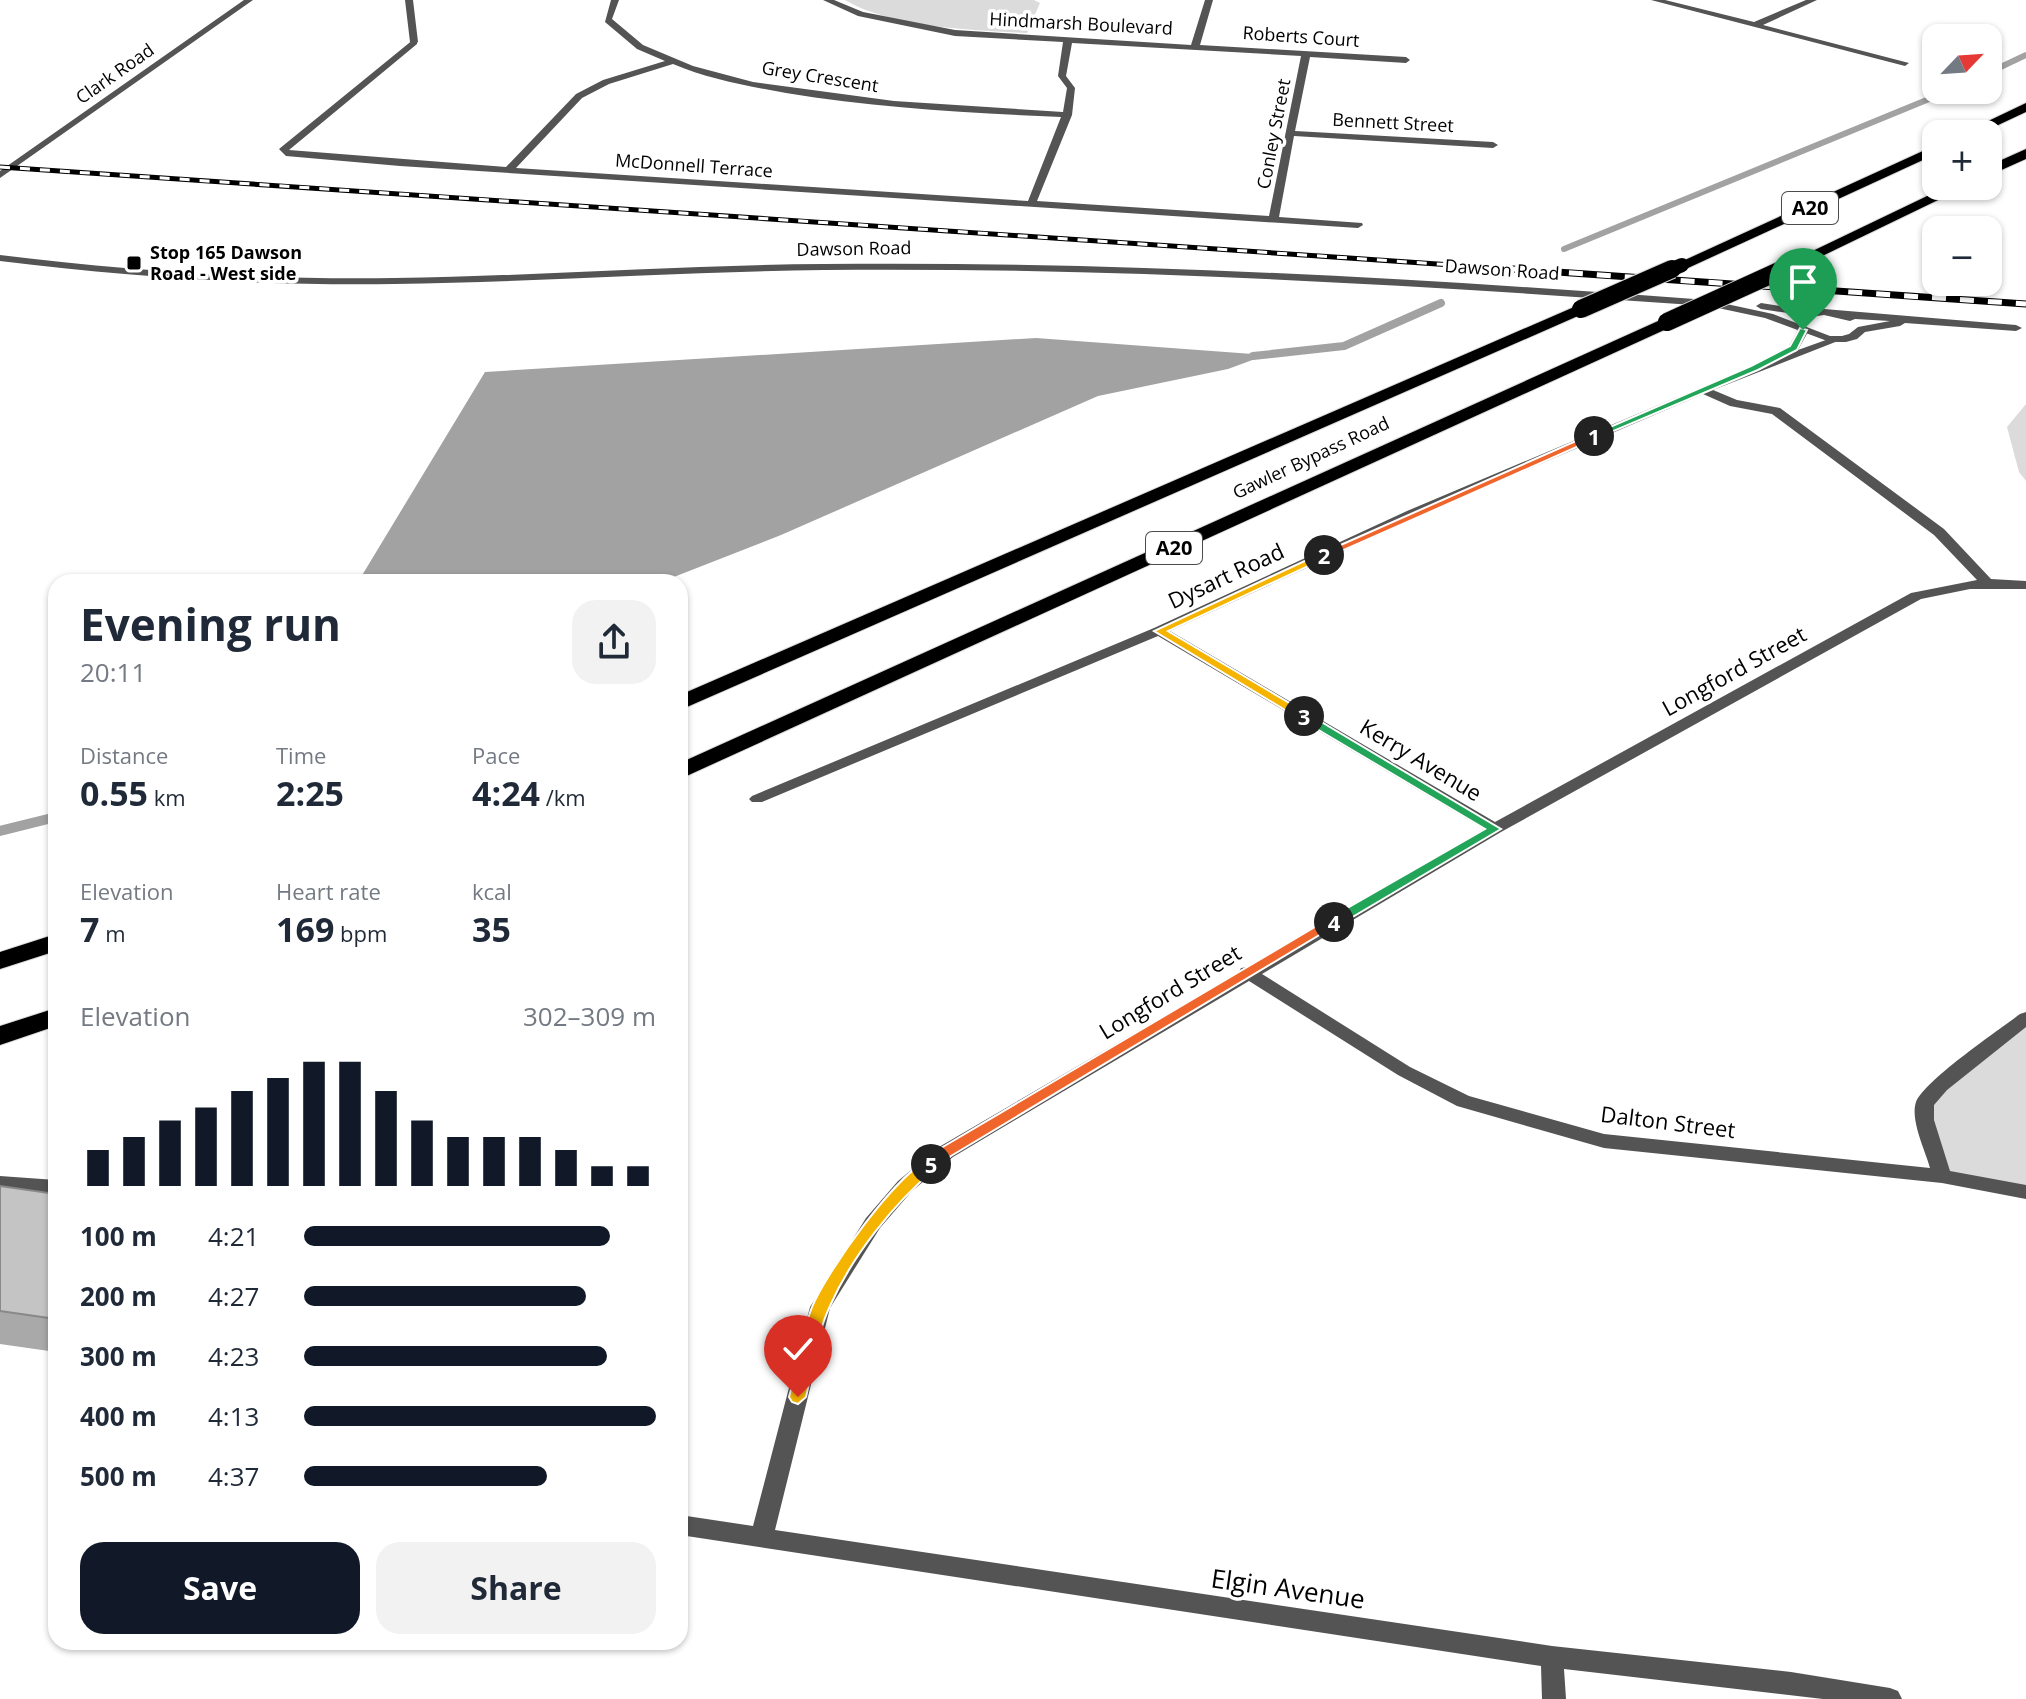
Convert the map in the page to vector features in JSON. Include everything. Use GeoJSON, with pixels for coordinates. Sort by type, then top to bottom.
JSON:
{"type":"FeatureCollection","features":[{"type":"Feature","properties":{"kind":"highway"},"geometry":{"type":"LineString","coordinates":[[1998,120],[2026,107]]}},
{"type":"Feature","properties":{"kind":"highway"},"geometry":{"type":"LineString","coordinates":[[2002,165],[2026,153]]}},
{"type":"Feature","properties":{"kind":"highway","name":"Gawler Bypass Road"},"geometry":{"type":"LineString","coordinates":[[688,700],[1682,265],[1922,155]]}},
{"type":"Feature","properties":{"kind":"highway","name":"Gawler Bypass Road"},"geometry":{"type":"LineString","coordinates":[[688,768],[1930,200]]}},
{"type":"Feature","properties":{"kind":"highway"},"geometry":{"type":"LineString","coordinates":[[0,961],[48,945]]}},
{"type":"Feature","properties":{"kind":"highway"},"geometry":{"type":"LineString","coordinates":[[0,1036],[48,1020]]}},
{"type":"Feature","properties":{"kind":"street","name":"Clark Road"},"geometry":{"type":"LineString","coordinates":[[0,175],[249,0]]}},
{"type":"Feature","properties":{"kind":"street","name":"McDonnell Terrace"},"geometry":{"type":"LineString","coordinates":[[409,0],[414,42],[284,149],[286,153],[1358,225]]}},
{"type":"Feature","properties":{"kind":"street","name":"Grey Crescent"},"geometry":{"type":"LineString","coordinates":[[615,0],[607,15],[619,36],[674,61],[760,85],[852,101],[1067,115]]}},
{"type":"Feature","properties":{"kind":"street","name":"Hindmarsh Boulevard"},"geometry":{"type":"LineString","coordinates":[[827,0],[861,14],[930,30],[1195,46],[1209,0]]}},
{"type":"Feature","properties":{"kind":"street"},"geometry":{"type":"LineString","coordinates":[[1655,0],[1905,63]]}},
{"type":"Feature","properties":{"kind":"street"},"geometry":{"type":"LineString","coordinates":[[1755,25],[1813,0]]}},
{"type":"Feature","properties":{"kind":"street"},"geometry":{"type":"LineString","coordinates":[[1031,205],[1067,115],[1071,88],[1062,76],[1068,40]]}},
{"type":"Feature","properties":{"kind":"street","name":"Roberts Court"},"geometry":{"type":"LineString","coordinates":[[1195,46],[1406,60]]}},
{"type":"Feature","properties":{"kind":"street","name":"Conley Street"},"geometry":{"type":"LineString","coordinates":[[1273,220],[1306,54]]}},
{"type":"Feature","properties":{"kind":"street"},"geometry":{"type":"LineString","coordinates":[[508,170],[579,96],[606,82],[674,61]]}},
{"type":"Feature","properties":{"kind":"street","name":"Bennett Street"},"geometry":{"type":"LineString","coordinates":[[1290,133],[1493,145]]}},
{"type":"Feature","properties":{"kind":"street","name":"Dawson Road"},"geometry":{"type":"LineString","coordinates":[[0,258],[173,273],[441,281],[818,267],[1006,266],[1490,286],[1840,314]]}},
{"type":"Feature","properties":{"kind":"street","name":"Dawson Road"},"geometry":{"type":"LineString","coordinates":[[1708,303],[1837,339]]}},
{"type":"Feature","properties":{"kind":"street","name":"Dysart Road"},"geometry":{"type":"LineString","coordinates":[[757,799],[1159,631],[1412,514],[1754,368],[1794,348],[1800,328],[1796,319],[1807,313]]}},
{"type":"Feature","properties":{"kind":"street"},"geometry":{"type":"LineString","coordinates":[[1840,314],[2021,329]]}},
{"type":"Feature","properties":{"kind":"street"},"geometry":{"type":"LineString","coordinates":[[1840,314],[1857,322],[1862,329],[1917,323],[2021,329]]}},
{"type":"Feature","properties":{"kind":"street","name":"Dysart Road"},"geometry":{"type":"LineString","coordinates":[[1754,368],[1837,339],[1853,337],[1862,329]]}},
{"type":"Feature","properties":{"kind":"street"},"geometry":{"type":"LineString","coordinates":[[1703,390],[1734,403],[1776,411],[1939,532],[1987,583]]}},
{"type":"Feature","properties":{"kind":"street","name":"Longford Street"},"geometry":{"type":"LineString","coordinates":[[761,1539],[820,1307],[866,1234],[897,1195],[946,1152],[1247,972],[1495,829],[1916,596],[1952,586],[1987,583],[2026,585]]}},
{"type":"Feature","properties":{"kind":"street","name":"Kerry Avenue"},"geometry":{"type":"LineString","coordinates":[[1159,631],[1495,829]]}},
{"type":"Feature","properties":{"kind":"street","name":"Dalton Street"},"geometry":{"type":"LineString","coordinates":[[1247,972],[1404,1071],[1463,1101],[1604,1141],[1942,1176],[2026,1192]]}},
{"type":"Feature","properties":{"kind":"street"},"geometry":{"type":"LineString","coordinates":[[1942,1176],[1925,1120],[1925,1103],[1941,1085],[2026,1018]]}},
{"type":"Feature","properties":{"kind":"street"},"geometry":{"type":"LineString","coordinates":[[0,1183],[48,1186]]}},
{"type":"Feature","properties":{"kind":"street","name":"Elgin Avenue"},"geometry":{"type":"LineString","coordinates":[[688,1526],[1552,1657],[1791,1683],[1890,1699]]}},
{"type":"Feature","properties":{"kind":"street"},"geometry":{"type":"LineString","coordinates":[[1552,1657],[1554,1699]]}},
{"type":"Feature","properties":{"kind":"shaded area"},"geometry":{"type":"Polygon","coordinates":[[[845,0],[1034,0],[1040,3],[1027,33],[958,29],[909,22],[886,17],[845,0]]]}},
{"type":"Feature","properties":{"kind":"shaded area"},"geometry":{"type":"Polygon","coordinates":[[[1036,338],[1266,355],[1228,369],[1098,396],[781,535],[681,574],[363,574],[485,372],[1036,338]]]}},
{"type":"Feature","properties":{"kind":"shaded area"},"geometry":{"type":"Polygon","coordinates":[[[2026,404],[2026,481],[2019,472],[2007,427],[2026,404]]]}},
{"type":"Feature","properties":{"kind":"shaded area"},"geometry":{"type":"Polygon","coordinates":[[[2026,1018],[2026,1192],[1942,1176],[1925,1120],[1941,1085],[2026,1018]]]}},
{"type":"Feature","properties":{"kind":"building"},"geometry":{"type":"Polygon","coordinates":[[[0,1186],[48,1193],[48,1318],[0,1311],[0,1186]]]}},
{"type":"Feature","properties":{"kind":"waterway"},"geometry":{"type":"LineString","coordinates":[[2002,66],[2026,55]]}},
{"type":"Feature","properties":{"kind":"waterway"},"geometry":{"type":"LineString","coordinates":[[1564,249],[1922,102]]}},
{"type":"Feature","properties":{"kind":"waterway"},"geometry":{"type":"LineString","coordinates":[[1253,356],[1344,346],[1441,303]]}},
{"type":"Feature","properties":{"kind":"waterway"},"geometry":{"type":"LineString","coordinates":[[0,831],[48,819]]}},
{"type":"Feature","properties":{"kind":"railway"},"geometry":{"type":"LineString","coordinates":[[0,167],[1542,271]]}},
{"type":"Feature","properties":{"kind":"railway"},"geometry":{"type":"LineString","coordinates":[[1513,269],[2026,304]]}},
{"type":"Feature","properties":{"kind":"place","name":"Stop 165 Dawson Road - West side"},"geometry":{"type":"Point","coordinates":[134,263]}},
{"type":"Feature","properties":{"kind":"route"},"geometry":{"type":"LineString","coordinates":[[798,1397],[820,1307],[844,1266],[873,1223],[905,1186],[946,1152],[1247,972],[1495,829],[1159,631],[1412,514],[1754,368],[1794,348],[1803,330]]}}]}
